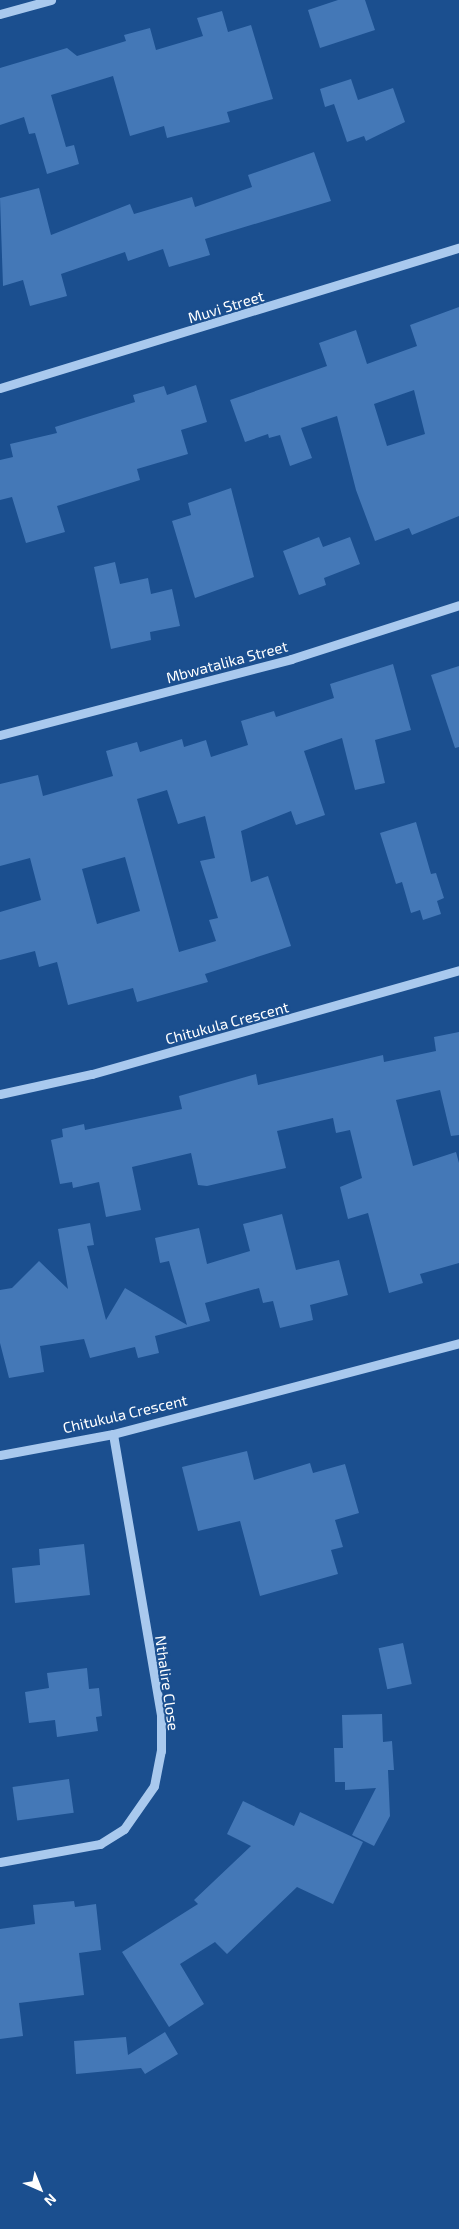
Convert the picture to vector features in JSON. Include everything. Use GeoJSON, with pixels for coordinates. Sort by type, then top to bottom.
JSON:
{"type":"FeatureCollection","features":[{"type":"Feature","properties":{"kind":"street"},"geometry":{"type":"LineString","coordinates":[[0,14],[51,0]]}},
{"type":"Feature","properties":{"kind":"street","name":"Muvi Street"},"geometry":{"type":"LineString","coordinates":[[0,388],[459,248]]}},
{"type":"Feature","properties":{"kind":"street","name":"Mbwatalika Street"},"geometry":{"type":"LineString","coordinates":[[0,735],[292,659],[459,605]]}},
{"type":"Feature","properties":{"kind":"street","name":"Chitukula Crescent"},"geometry":{"type":"LineString","coordinates":[[0,1094],[92,1074],[459,970]]}},
{"type":"Feature","properties":{"kind":"street","name":"Chitukula Crescent"},"geometry":{"type":"LineString","coordinates":[[0,1455],[113,1434],[459,1343]]}},
{"type":"Feature","properties":{"kind":"street","name":"Nthalire Close"},"geometry":{"type":"LineString","coordinates":[[0,1862],[100,1844],[124,1830],[154,1786],[161,1751],[161,1715],[113,1434]]}},
{"type":"Feature","properties":{"kind":"building"},"geometry":{"type":"Polygon","coordinates":[[[338,0],[365,0],[375,30],[320,48],[308,10],[338,0]]]}},
{"type":"Feature","properties":{"kind":"building"},"geometry":{"type":"Polygon","coordinates":[[[222,11],[228,32],[251,25],[273,99],[227,112],[230,122],[167,138],[164,126],[130,136],[113,76],[51,95],[66,147],[74,145],[79,164],[47,174],[35,133],[29,134],[24,117],[0,125],[0,68],[67,48],[77,56],[126,41],[124,35],[150,28],[156,50],[203,36],[197,18],[222,11]]]}},
{"type":"Feature","properties":{"kind":"building"},"geometry":{"type":"Polygon","coordinates":[[[351,79],[358,100],[393,88],[405,122],[366,141],[364,136],[347,142],[334,104],[325,107],[320,89],[351,79]]]}},
{"type":"Feature","properties":{"kind":"building"},"geometry":{"type":"Polygon","coordinates":[[[314,152],[331,201],[205,239],[210,255],[169,267],[163,249],[128,261],[125,252],[61,274],[67,296],[30,306],[23,280],[3,286],[0,198],[39,188],[51,235],[130,204],[134,214],[192,197],[195,207],[252,187],[248,175],[314,152]]]}},
{"type":"Feature","properties":{"kind":"building"},"geometry":{"type":"Polygon","coordinates":[[[459,307],[459,516],[412,535],[409,528],[375,541],[356,490],[337,416],[301,428],[312,458],[290,466],[280,435],[269,438],[268,434],[245,442],[230,400],[327,366],[319,343],[356,330],[367,364],[417,346],[410,325],[459,307]],[[414,390],[374,404],[387,446],[425,434],[414,390]]]}},
{"type":"Feature","properties":{"kind":"building"},"geometry":{"type":"Polygon","coordinates":[[[196,385],[207,422],[181,430],[188,454],[137,469],[140,480],[57,506],[65,532],[26,543],[12,497],[0,500],[0,460],[13,457],[10,444],[57,433],[55,427],[135,402],[133,395],[164,386],[167,395],[196,385]]]}},
{"type":"Feature","properties":{"kind":"building"},"geometry":{"type":"Polygon","coordinates":[[[231,488],[254,577],[195,598],[172,521],[191,515],[188,503],[231,488]]]}},
{"type":"Feature","properties":{"kind":"building"},"geometry":{"type":"Polygon","coordinates":[[[319,537],[323,547],[350,537],[360,564],[324,578],[326,585],[299,595],[283,551],[319,537]]]}},
{"type":"Feature","properties":{"kind":"building"},"geometry":{"type":"Polygon","coordinates":[[[115,562],[120,584],[148,578],[151,594],[172,589],[180,626],[150,632],[151,640],[111,649],[94,567],[115,562]]]}},
{"type":"Feature","properties":{"kind":"building"},"geometry":{"type":"Polygon","coordinates":[[[393,664],[411,730],[375,740],[385,783],[355,790],[342,738],[304,751],[325,815],[296,825],[291,811],[241,831],[251,882],[268,876],[291,946],[205,974],[208,982],[137,1002],[133,988],[68,1005],[57,962],[39,967],[35,951],[0,960],[0,912],[41,900],[30,858],[0,866],[0,784],[38,775],[43,796],[113,776],[106,751],[137,742],[140,752],[182,739],[184,747],[206,740],[211,757],[248,745],[241,721],[274,711],[276,717],[334,698],[330,684],[393,664]],[[167,790],[137,799],[179,952],[216,941],[209,920],[218,918],[200,861],[215,858],[205,816],[178,824],[167,790]],[[125,857],[82,869],[97,924],[140,911],[125,857]]]}},
{"type":"Feature","properties":{"kind":"building"},"geometry":{"type":"Polygon","coordinates":[[[459,666],[459,747],[455,748],[431,675],[459,666]]]}},
{"type":"Feature","properties":{"kind":"building"},"geometry":{"type":"Polygon","coordinates":[[[416,822],[431,874],[436,873],[444,898],[437,901],[441,914],[423,920],[420,910],[411,913],[402,882],[396,884],[380,833],[416,822]]]}},
{"type":"Feature","properties":{"kind":"building"},"geometry":{"type":"Polygon","coordinates":[[[459,1032],[459,1135],[451,1136],[440,1090],[396,1100],[413,1166],[456,1152],[459,1163],[459,1263],[420,1274],[423,1283],[389,1293],[368,1213],[348,1219],[340,1187],[362,1178],[350,1130],[336,1133],[333,1118],[277,1131],[286,1168],[207,1186],[198,1185],[191,1153],[132,1167],[141,1210],[106,1217],[99,1182],[73,1188],[72,1182],[60,1184],[51,1140],[63,1137],[62,1129],[84,1124],[85,1130],[182,1109],[179,1096],[256,1074],[258,1085],[383,1055],[384,1062],[436,1051],[434,1037],[459,1032]]]}},
{"type":"Feature","properties":{"kind":"building"},"geometry":{"type":"Polygon","coordinates":[[[282,1214],[296,1270],[339,1260],[348,1295],[310,1305],[313,1320],[280,1328],[273,1301],[263,1303],[259,1288],[205,1303],[210,1321],[155,1336],[159,1353],[138,1358],[135,1347],[90,1358],[84,1339],[40,1346],[44,1372],[9,1378],[0,1343],[0,1290],[12,1288],[39,1261],[68,1289],[58,1229],[90,1223],[94,1245],[87,1246],[106,1320],[125,1288],[187,1325],[169,1261],[160,1263],[155,1238],[199,1228],[207,1264],[250,1251],[243,1224],[282,1214]]]}},
{"type":"Feature","properties":{"kind":"building"},"geometry":{"type":"Polygon","coordinates":[[[247,1451],[254,1480],[310,1463],[313,1473],[345,1464],[359,1513],[335,1520],[343,1547],[331,1550],[338,1574],[260,1596],[240,1521],[198,1531],[182,1467],[247,1451]]]}},
{"type":"Feature","properties":{"kind":"building"},"geometry":{"type":"Polygon","coordinates":[[[84,1544],[90,1595],[15,1603],[12,1568],[40,1565],[39,1549],[84,1544]]]}},
{"type":"Feature","properties":{"kind":"building"},"geometry":{"type":"Polygon","coordinates":[[[403,1643],[412,1684],[387,1689],[379,1648],[403,1643]]]}},
{"type":"Feature","properties":{"kind":"building"},"geometry":{"type":"Polygon","coordinates":[[[87,1668],[89,1689],[99,1688],[102,1716],[96,1717],[98,1731],[57,1737],[55,1720],[29,1723],[25,1692],[49,1688],[47,1673],[87,1668]]]}},
{"type":"Feature","properties":{"kind":"building"},"geometry":{"type":"Polygon","coordinates":[[[382,1714],[383,1742],[392,1741],[394,1770],[388,1770],[390,1816],[374,1846],[352,1835],[376,1788],[345,1790],[345,1782],[335,1782],[334,1748],[343,1748],[342,1715],[382,1714]]]}},
{"type":"Feature","properties":{"kind":"building"},"geometry":{"type":"Polygon","coordinates":[[[69,1779],[74,1813],[17,1821],[13,1787],[69,1779]]]}},
{"type":"Feature","properties":{"kind":"building"},"geometry":{"type":"Polygon","coordinates":[[[243,1801],[294,1826],[300,1812],[363,1842],[333,1904],[297,1887],[227,1954],[215,1942],[180,1964],[204,2004],[169,2027],[122,1952],[198,1904],[194,1900],[251,1846],[227,1834],[243,1801]]]}},
{"type":"Feature","properties":{"kind":"building"},"geometry":{"type":"Polygon","coordinates":[[[74,1901],[75,1907],[96,1904],[101,1950],[79,1953],[84,1995],[19,2003],[23,2036],[0,2039],[0,1929],[35,1924],[33,1905],[74,1901]]]}},
{"type":"Feature","properties":{"kind":"building"},"geometry":{"type":"Polygon","coordinates":[[[165,2032],[178,2054],[145,2074],[141,2068],[76,2074],[74,2041],[126,2037],[128,2055],[165,2032]]]}}]}
